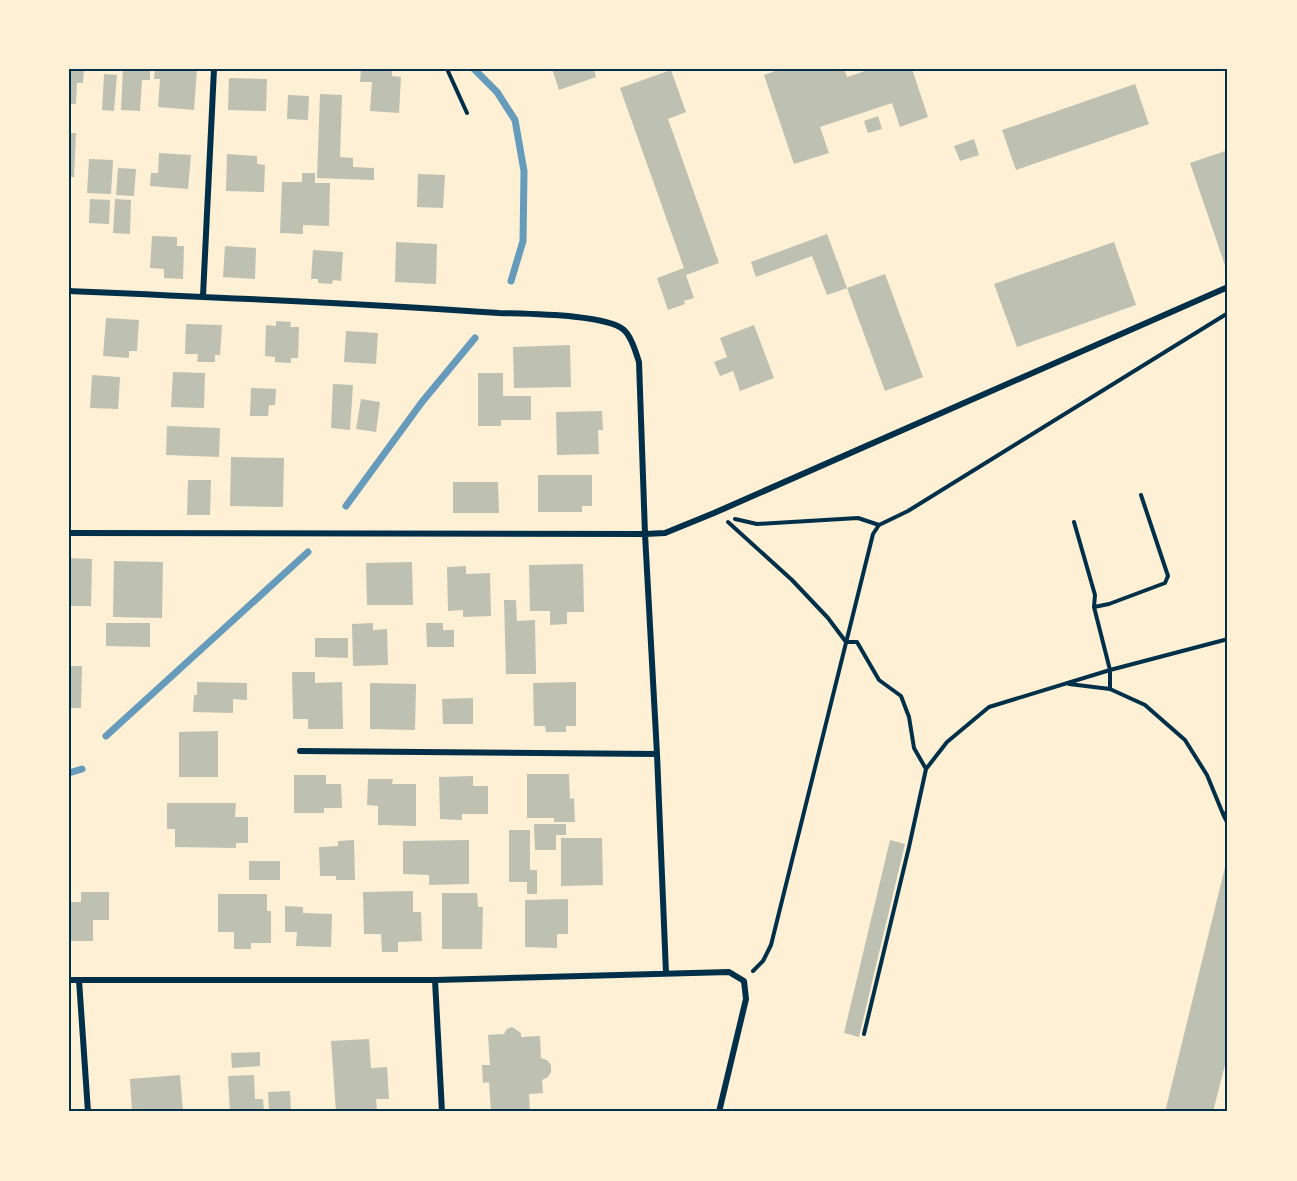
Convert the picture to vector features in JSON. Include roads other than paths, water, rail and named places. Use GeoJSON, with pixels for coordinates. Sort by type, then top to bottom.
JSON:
{"type":"FeatureCollection","features":[{"type":"Feature","properties":{"kind":"street"},"geometry":{"type":"LineString","coordinates":[[203,296],[214,69]]}},
{"type":"Feature","properties":{"kind":"street"},"geometry":{"type":"LineString","coordinates":[[69,533],[665,533],[1228,287]]}},
{"type":"Feature","properties":{"kind":"street"},"geometry":{"type":"LineString","coordinates":[[69,291],[203,296],[569,317],[608,323],[624,330],[639,362],[666,973]]}},
{"type":"Feature","properties":{"kind":"street"},"geometry":{"type":"LineString","coordinates":[[300,751],[657,754]]}},
{"type":"Feature","properties":{"kind":"street"},"geometry":{"type":"LineString","coordinates":[[69,980],[435,980],[729,972],[744,981],[746,999],[718,1112]]}},
{"type":"Feature","properties":{"kind":"street"},"geometry":{"type":"LineString","coordinates":[[79,980],[88,1112]]}},
{"type":"Feature","properties":{"kind":"street"},"geometry":{"type":"LineString","coordinates":[[435,980],[442,1112]]}},
{"type":"Feature","properties":{"kind":"waterway"},"geometry":{"type":"LineString","coordinates":[[474,69],[497,92],[515,120],[524,171],[523,241],[511,281]]}},
{"type":"Feature","properties":{"kind":"waterway"},"geometry":{"type":"LineString","coordinates":[[346,506],[422,402],[475,338]]}},
{"type":"Feature","properties":{"kind":"waterway"},"geometry":{"type":"LineString","coordinates":[[106,736],[308,552]]}},
{"type":"Feature","properties":{"kind":"waterway"},"geometry":{"type":"LineString","coordinates":[[69,773],[82,769]]}}]}
